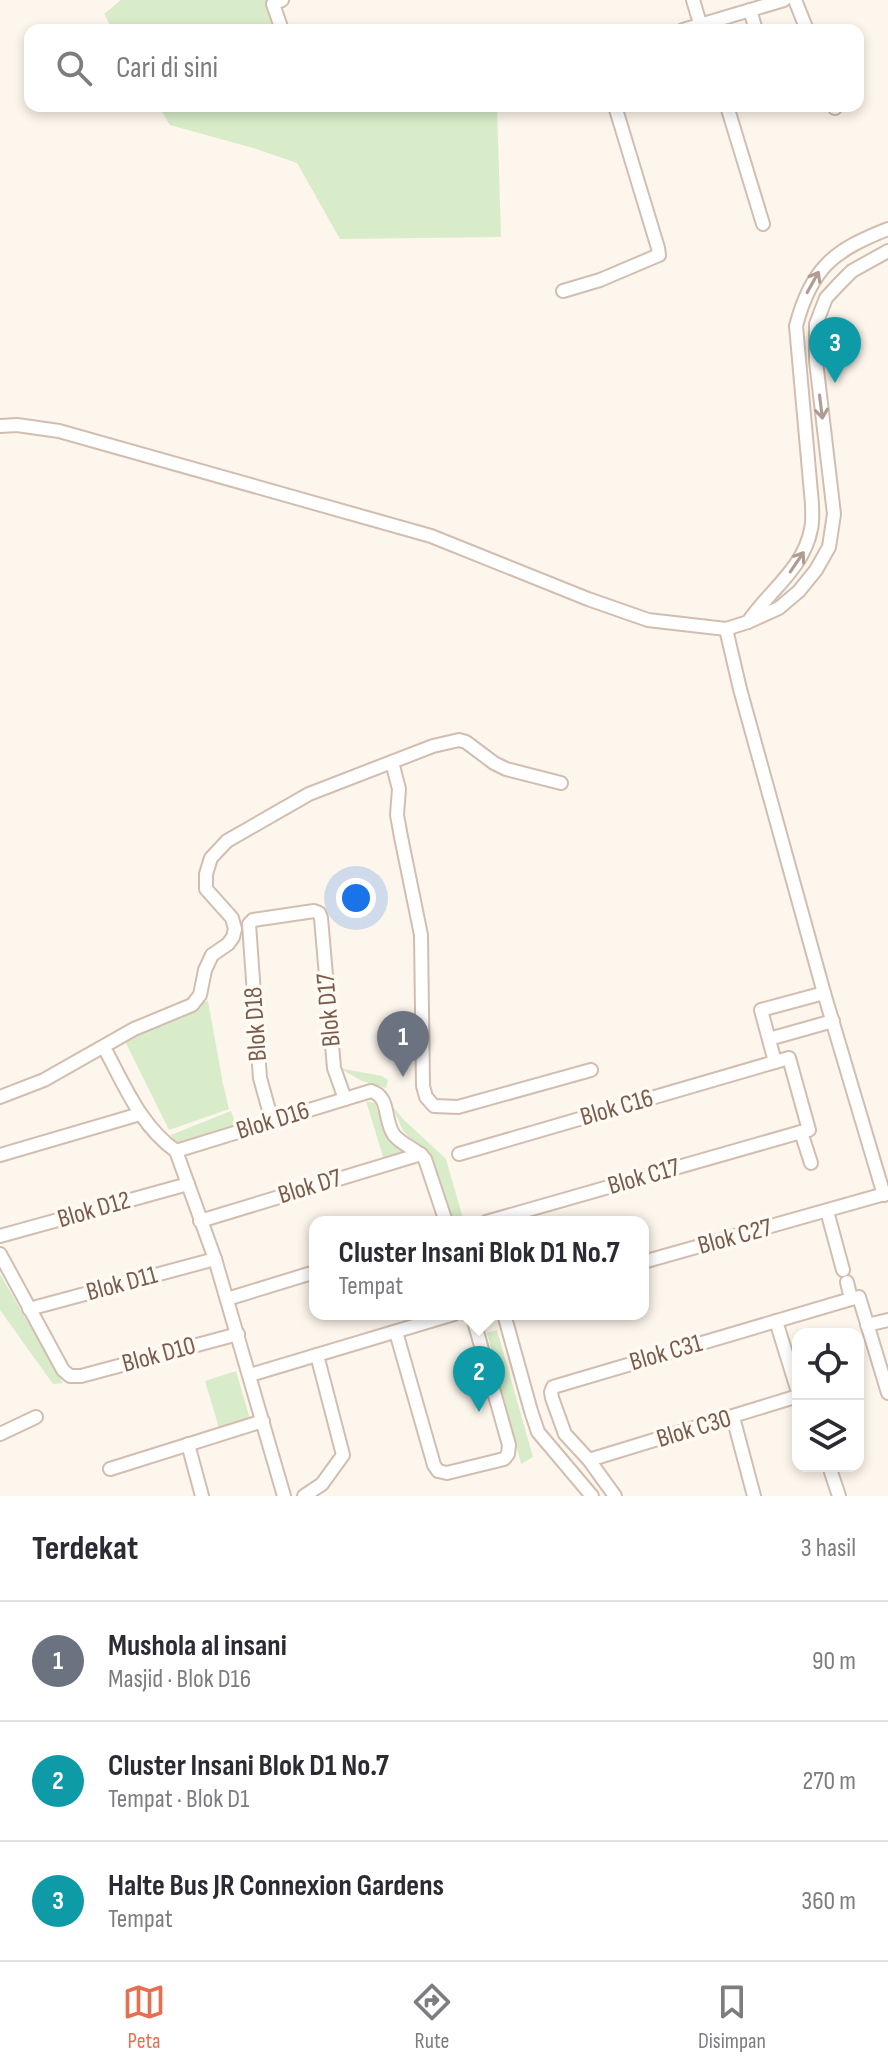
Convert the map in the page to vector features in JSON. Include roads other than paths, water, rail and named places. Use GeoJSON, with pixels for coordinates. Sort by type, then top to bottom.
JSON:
{"type":"FeatureCollection","features":[{"type":"Feature","properties":{"kind":"street"},"geometry":{"type":"LineString","coordinates":[[280,24],[273,4],[282,0]]}},
{"type":"Feature","properties":{"kind":"street"},"geometry":{"type":"LineString","coordinates":[[693,0],[700,24]]}},
{"type":"Feature","properties":{"kind":"street"},"geometry":{"type":"LineString","coordinates":[[710,24],[784,0]]}},
{"type":"Feature","properties":{"kind":"street"},"geometry":{"type":"LineString","coordinates":[[795,0],[805,24]]}},
{"type":"Feature","properties":{"kind":"street"},"geometry":{"type":"LineString","coordinates":[[750,10],[754,24]]}},
{"type":"Feature","properties":{"kind":"street"},"geometry":{"type":"LineString","coordinates":[[563,291],[600,280],[659,255],[617,112]]}},
{"type":"Feature","properties":{"kind":"street"},"geometry":{"type":"LineString","coordinates":[[729,112],[763,224]]}},
{"type":"Feature","properties":{"kind":"street"},"geometry":{"type":"LineString","coordinates":[[748,622],[796,566],[812,528],[796,326],[802,305],[820,270],[832,257],[862,239],[888,229]]}},
{"type":"Feature","properties":{"kind":"street"},"geometry":{"type":"LineString","coordinates":[[0,426],[17,425],[59,431],[431,536],[648,620],[726,629],[779,608],[799,591],[829,547],[834,514],[816,361],[816,324],[826,298],[833,290],[852,271],[888,251]]}},
{"type":"Feature","properties":{"kind":"street"},"geometry":{"type":"LineString","coordinates":[[726,629],[824,993],[886,1194]]}},
{"type":"Feature","properties":{"kind":"street"},"geometry":{"type":"LineString","coordinates":[[0,1097],[44,1080],[134,1029],[192,1005],[200,995],[212,955],[228,944],[235,929],[232,918],[206,889],[211,858],[227,841],[309,794],[433,746],[459,740],[506,769],[561,783]]}},
{"type":"Feature","properties":{"kind":"street"},"geometry":{"type":"LineString","coordinates":[[392,762],[399,789],[397,815],[421,935],[422,1071],[426,1097],[434,1106],[458,1107],[591,1070]]}},
{"type":"Feature","properties":{"kind":"street","name":"Blok D18"},"geometry":{"type":"LineString","coordinates":[[272,1121],[260,1078],[249,924],[253,920],[314,911],[321,918]]}},
{"type":"Feature","properties":{"kind":"street","name":"Blok D17"},"geometry":{"type":"LineString","coordinates":[[321,918],[334,1068],[345,1099]]}},
{"type":"Feature","properties":{"kind":"street"},"geometry":{"type":"LineString","coordinates":[[811,1163],[801,1132],[809,1130],[789,1058],[775,1062],[761,1010],[824,993]]}},
{"type":"Feature","properties":{"kind":"street"},"geometry":{"type":"LineString","coordinates":[[769,1039],[833,1021]]}},
{"type":"Feature","properties":{"kind":"street"},"geometry":{"type":"LineString","coordinates":[[107,1053],[140,1114],[161,1141],[176,1151],[215,1259],[284,1496]]}},
{"type":"Feature","properties":{"kind":"street","name":"Blok C16"},"geometry":{"type":"LineString","coordinates":[[459,1154],[775,1062]]}},
{"type":"Feature","properties":{"kind":"street","name":"Blok D16"},"geometry":{"type":"LineString","coordinates":[[176,1151],[371,1091],[379,1093],[384,1100],[387,1120],[395,1136],[421,1154]]}},
{"type":"Feature","properties":{"kind":"street"},"geometry":{"type":"LineString","coordinates":[[0,1155],[140,1114]]}},
{"type":"Feature","properties":{"kind":"street","name":"Blok C17"},"geometry":{"type":"LineString","coordinates":[[507,1216],[801,1132]]}},
{"type":"Feature","properties":{"kind":"street"},"geometry":{"type":"LineString","coordinates":[[421,1154],[444,1216]]}},
{"type":"Feature","properties":{"kind":"street","name":"Blok D7"},"geometry":{"type":"LineString","coordinates":[[200,1221],[421,1154]]}},
{"type":"Feature","properties":{"kind":"street","name":"Blok D12"},"geometry":{"type":"LineString","coordinates":[[0,1236],[188,1184]]}},
{"type":"Feature","properties":{"kind":"street","name":"Blok C27"},"geometry":{"type":"LineString","coordinates":[[649,1260],[886,1194]]}},
{"type":"Feature","properties":{"kind":"street"},"geometry":{"type":"LineString","coordinates":[[827,1211],[851,1299],[859,1297],[888,1393]]}},
{"type":"Feature","properties":{"kind":"street"},"geometry":{"type":"LineString","coordinates":[[0,1254],[29,1309]]}},
{"type":"Feature","properties":{"kind":"street","name":"Blok D11"},"geometry":{"type":"LineString","coordinates":[[29,1309],[215,1259]]}},
{"type":"Feature","properties":{"kind":"street"},"geometry":{"type":"LineString","coordinates":[[227,1299],[309,1274]]}},
{"type":"Feature","properties":{"kind":"street","name":"Blok C31"},"geometry":{"type":"LineString","coordinates":[[589,1460],[565,1434],[552,1398],[551,1392],[556,1385],[851,1299]]}},
{"type":"Feature","properties":{"kind":"street","name":"Blok D10"},"geometry":{"type":"LineString","coordinates":[[29,1309],[63,1370],[70,1376],[81,1376],[238,1334]]}},
{"type":"Feature","properties":{"kind":"street"},"geometry":{"type":"LineString","coordinates":[[250,1375],[435,1320]]}},
{"type":"Feature","properties":{"kind":"street"},"geometry":{"type":"LineString","coordinates":[[396,1332],[434,1465],[438,1471],[447,1473],[504,1459],[508,1454],[509,1445],[474,1320]]}},
{"type":"Feature","properties":{"kind":"street"},"geometry":{"type":"LineString","coordinates":[[506,1320],[538,1432],[592,1496]]}},
{"type":"Feature","properties":{"kind":"street"},"geometry":{"type":"LineString","coordinates":[[867,1325],[888,1320]]}},
{"type":"Feature","properties":{"kind":"street"},"geometry":{"type":"LineString","coordinates":[[776,1321],[792,1374]]}},
{"type":"Feature","properties":{"kind":"street"},"geometry":{"type":"LineString","coordinates":[[304,1496],[327,1478],[343,1455],[317,1355]]}},
{"type":"Feature","properties":{"kind":"street","name":"Blok C30"},"geometry":{"type":"LineString","coordinates":[[589,1460],[792,1396]]}},
{"type":"Feature","properties":{"kind":"street"},"geometry":{"type":"LineString","coordinates":[[0,1434],[36,1417]]}},
{"type":"Feature","properties":{"kind":"street"},"geometry":{"type":"LineString","coordinates":[[733,1417],[754,1494],[738,1496]]}},
{"type":"Feature","properties":{"kind":"street"},"geometry":{"type":"LineString","coordinates":[[110,1469],[263,1421]]}},
{"type":"Feature","properties":{"kind":"street"},"geometry":{"type":"LineString","coordinates":[[188,1444],[202,1496]]}},
{"type":"Feature","properties":{"kind":"street"},"geometry":{"type":"LineString","coordinates":[[589,1460],[615,1496]]}},
{"type":"Feature","properties":{"kind":"street"},"geometry":{"type":"LineString","coordinates":[[831,1472],[839,1496]]}},
{"type":"Feature","properties":{"kind":"place","name":"Halte Bus JR Connexion Gardens"},"geometry":{"type":"Point","coordinates":[835,383]}},
{"type":"Feature","properties":{"kind":"place","name":"Mushola al insani"},"geometry":{"type":"Point","coordinates":[403,1077]}},
{"type":"Feature","properties":{"kind":"place","name":"Cluster Insani Blok D1 No.7"},"geometry":{"type":"Point","coordinates":[479,1412]}}]}
